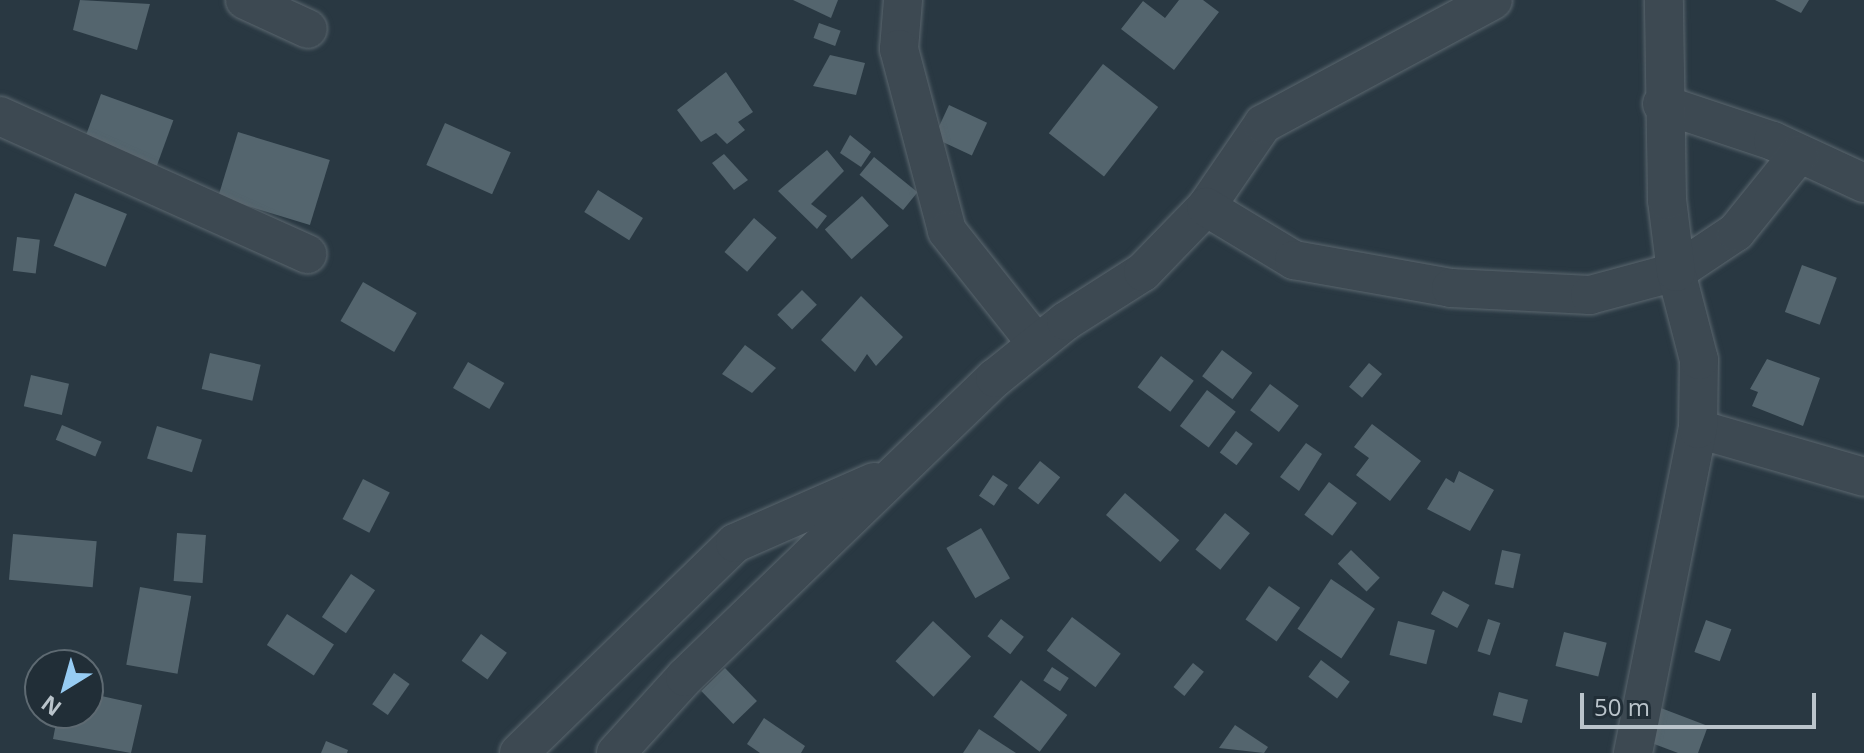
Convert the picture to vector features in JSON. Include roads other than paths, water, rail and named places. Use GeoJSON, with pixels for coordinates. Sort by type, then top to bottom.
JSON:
{"type":"FeatureCollection","features":[{"type":"Feature","properties":{"kind":"street"},"geometry":{"type":"LineString","coordinates":[[245,0],[308,29]]}},
{"type":"Feature","properties":{"kind":"street"},"geometry":{"type":"LineString","coordinates":[[903,0],[899,49],[947,231],[1037,344]]}},
{"type":"Feature","properties":{"kind":"street"},"geometry":{"type":"LineString","coordinates":[[616,753],[685,677],[901,469],[1037,344],[1143,272],[1206,207],[1263,124],[1493,0]]}},
{"type":"Feature","properties":{"kind":"street"},"geometry":{"type":"LineString","coordinates":[[1630,752],[1698,429],[1699,360],[1676,272],[1662,104],[1664,0]]}},
{"type":"Feature","properties":{"kind":"street"},"geometry":{"type":"LineString","coordinates":[[1662,104],[1799,154],[1864,183]]}},
{"type":"Feature","properties":{"kind":"street"},"geometry":{"type":"LineString","coordinates":[[0,116],[307,254]]}},
{"type":"Feature","properties":{"kind":"street"},"geometry":{"type":"LineString","coordinates":[[1206,207],[1294,260],[1451,288],[1590,295],[1676,272],[1736,232],[1799,154]]}},
{"type":"Feature","properties":{"kind":"street"},"geometry":{"type":"LineString","coordinates":[[1698,429],[1864,477]]}},
{"type":"Feature","properties":{"kind":"street"},"geometry":{"type":"LineString","coordinates":[[519,753],[735,543],[901,469]]}}]}
